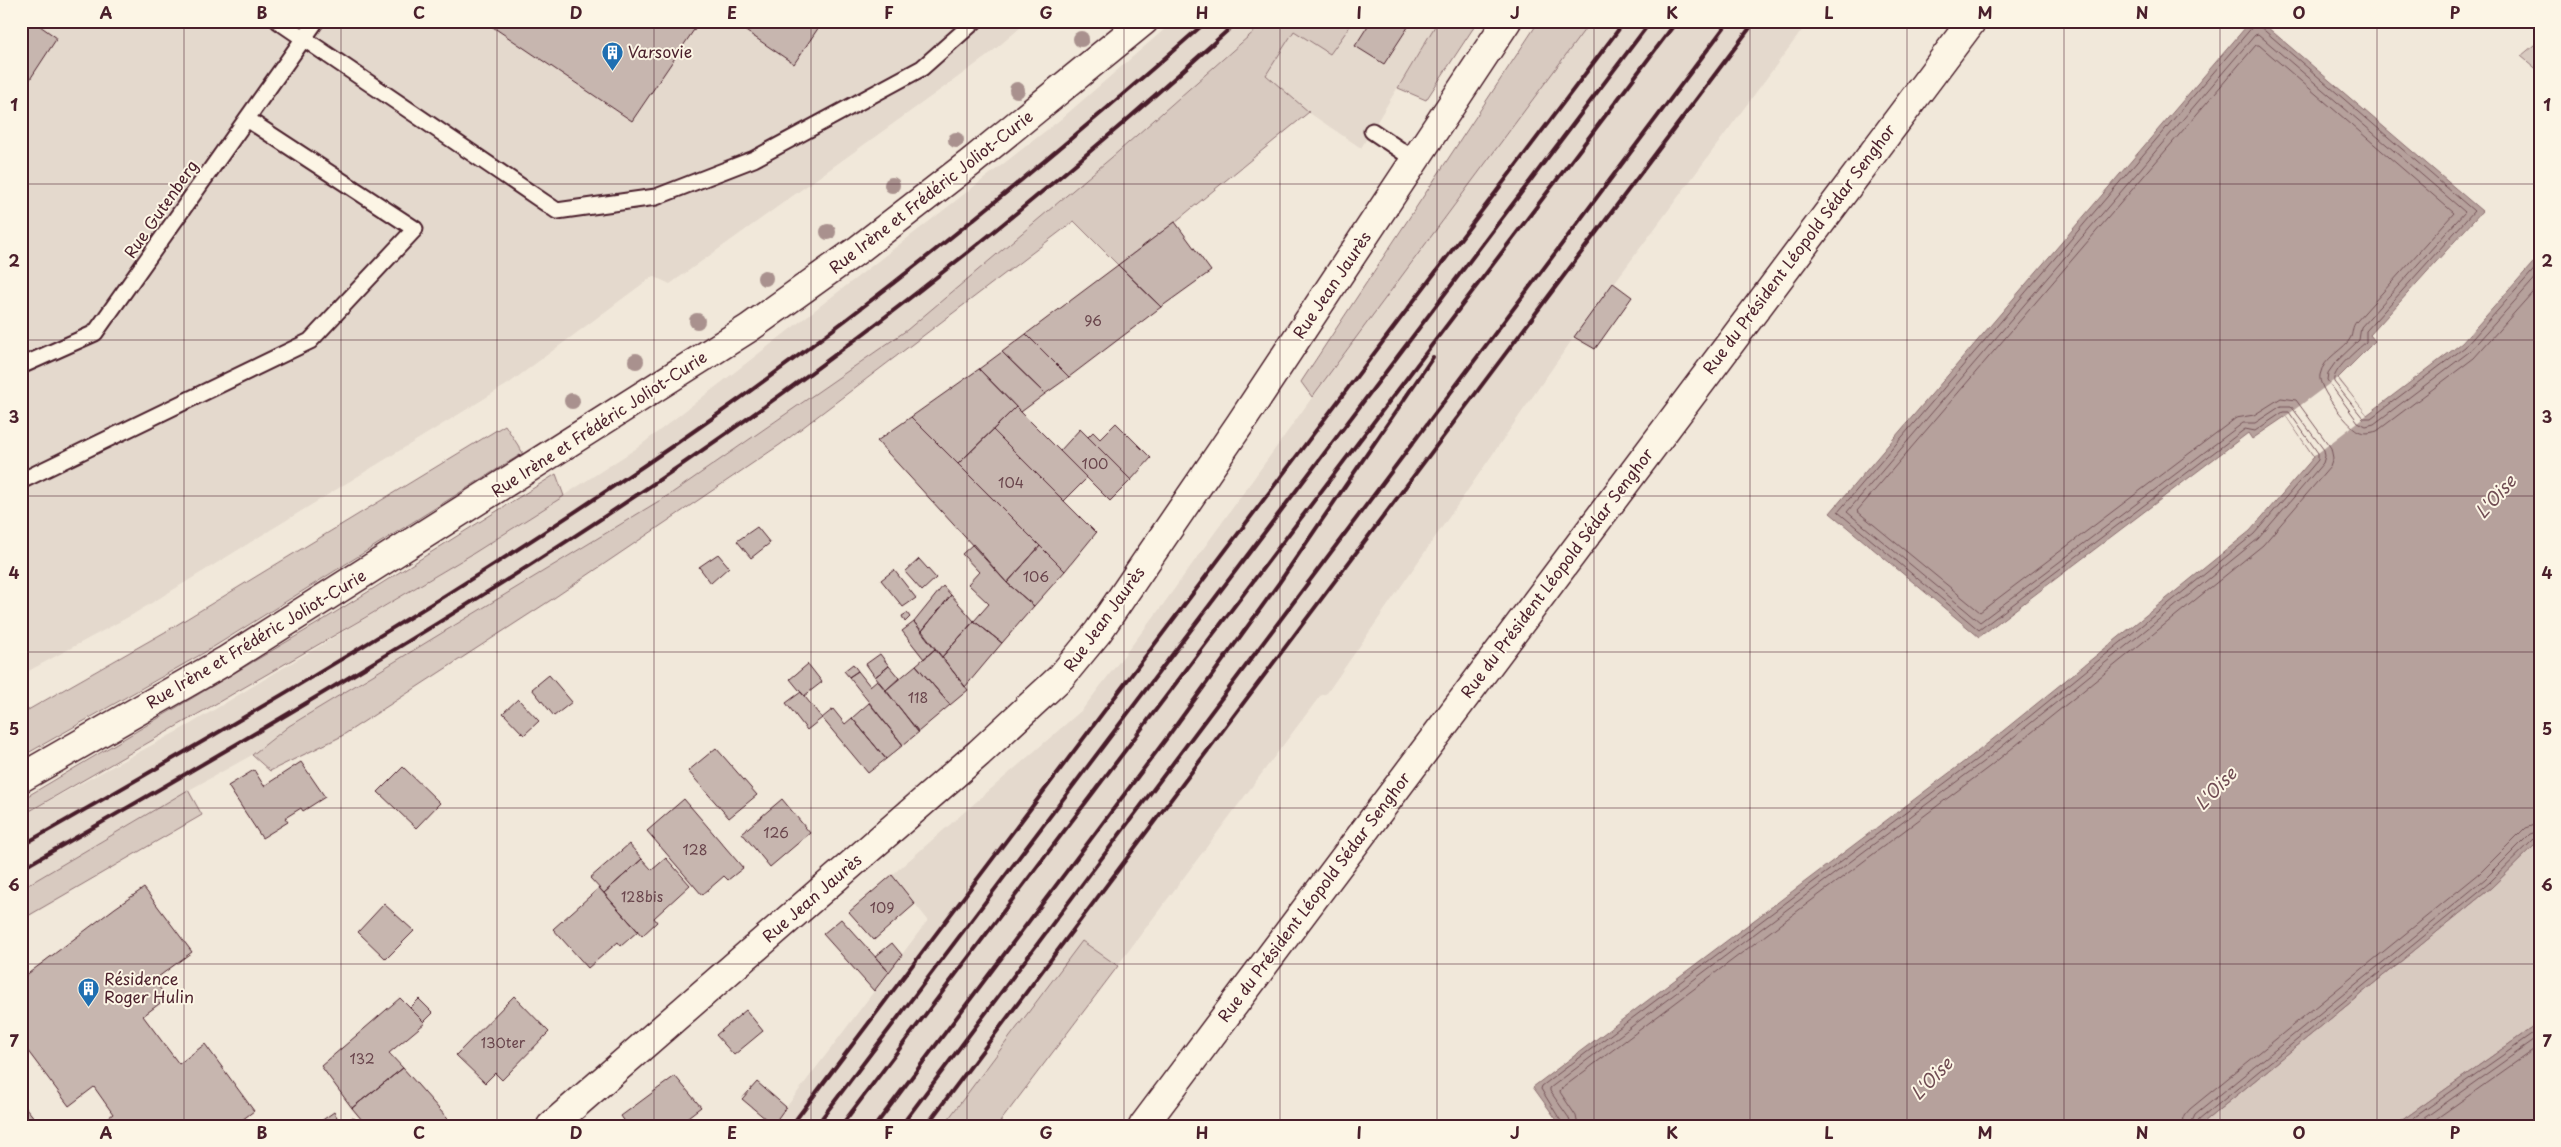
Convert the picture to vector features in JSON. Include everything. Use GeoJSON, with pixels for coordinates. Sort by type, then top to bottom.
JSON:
{"type":"FeatureCollection","features":[{"type":"Feature","properties":{"kind":"street","name":"Rue Irène et Frédéric Joliot-Curie"},"geometry":{"type":"LineString","coordinates":[[21,778],[225,661],[749,328],[859,249],[964,169],[1144,21]]}},
{"type":"Feature","properties":{"kind":"street","name":"Rue Jean Jaurès"},"geometry":{"type":"LineString","coordinates":[[551,1126],[979,753],[1061,677],[1115,608],[1507,21]]}},
{"type":"Feature","properties":{"kind":"street","name":"Rue du Président Léopold Sédar Senghor"},"geometry":{"type":"LineString","coordinates":[[1143,1126],[1972,21]]}},
{"type":"Feature","properties":{"kind":"lane"},"geometry":{"type":"LineString","coordinates":[[278,21],[303,40],[557,211],[656,197],[754,159],[922,68],[975,21]]}},
{"type":"Feature","properties":{"kind":"lane","name":"Rue Gutenberg"},"geometry":{"type":"LineString","coordinates":[[21,366],[95,333],[316,21]]}},
{"type":"Feature","properties":{"kind":"lane"},"geometry":{"type":"LineString","coordinates":[[21,481],[310,341],[415,229],[248,119]]}},
{"type":"Feature","properties":{"kind":"lane"},"geometry":{"type":"LineString","coordinates":[[1372,131],[1415,160]]}},
{"type":"Feature","properties":{"kind":"shaded area"},"geometry":{"type":"Polygon","coordinates":[[[21,21],[1028,21],[986,57],[670,284],[653,276],[508,384],[132,615],[21,675],[21,21]]]}},
{"type":"Feature","properties":{"kind":"shaded area"},"geometry":{"type":"Polygon","coordinates":[[[1174,21],[1438,21],[1361,148],[1308,112],[1175,222],[1118,265],[1074,221],[781,444],[546,604],[335,741],[270,771],[252,755],[189,790],[202,815],[21,921],[21,816],[189,725],[506,533],[637,448],[1061,119],[1174,21]]]}},
{"type":"Feature","properties":{"kind":"shaded area"},"geometry":{"type":"Polygon","coordinates":[[[1266,21],[1354,21],[1330,54],[1294,31],[1266,75],[1309,112],[1175,222],[1118,265],[1074,221],[781,444],[551,600],[340,737],[270,771],[252,755],[289,726],[672,493],[907,330],[1111,158],[1266,21]]]}},
{"type":"Feature","properties":{"kind":"shaded area"},"geometry":{"type":"Polygon","coordinates":[[[1438,21],[1478,21],[1426,100],[1398,88],[1438,21]]]}},
{"type":"Feature","properties":{"kind":"shaded area"},"geometry":{"type":"Polygon","coordinates":[[[1539,21],[1591,21],[1312,397],[1301,382],[1539,21]]]}},
{"type":"Feature","properties":{"kind":"shaded area"},"geometry":{"type":"Polygon","coordinates":[[[1583,21],[1809,21],[1574,337],[1327,693],[1320,696],[997,1126],[772,1126],[928,920],[892,875],[1082,710],[1162,606],[1583,21]]]}},
{"type":"Feature","properties":{"kind":"shaded area"},"geometry":{"type":"Polygon","coordinates":[[[2540,40],[2540,72],[2521,56],[2540,40]]]}},
{"type":"Feature","properties":{"kind":"shaded area"},"geometry":{"type":"Polygon","coordinates":[[[505,425],[523,453],[207,651],[21,757],[21,714],[165,632],[505,425]]]}},
{"type":"Feature","properties":{"kind":"shaded area"},"geometry":{"type":"Polygon","coordinates":[[[556,474],[564,496],[474,553],[361,620],[21,816],[21,800],[320,622],[556,474]]]}},
{"type":"Feature","properties":{"kind":"shaded area"},"geometry":{"type":"Polygon","coordinates":[[[188,790],[202,815],[21,920],[21,889],[188,790]]]}},
{"type":"Feature","properties":{"kind":"shaded area"},"geometry":{"type":"Polygon","coordinates":[[[2540,840],[2540,1022],[2394,1126],[2199,1126],[2492,887],[2540,840]]]}},
{"type":"Feature","properties":{"kind":"shaded area"},"geometry":{"type":"Polygon","coordinates":[[[1082,941],[1118,966],[997,1126],[943,1126],[1082,941]]]}},
{"type":"Feature","properties":{"kind":"water","name":"L'Oise"},"geometry":{"type":"Polygon","coordinates":[[[2251,21],[2260,21],[2482,211],[2370,335],[2375,341],[2338,378],[2367,415],[2462,343],[2540,255],[2540,840],[2492,887],[2199,1126],[1561,1126],[1533,1087],[1977,752],[2250,531],[2314,457],[2286,416],[2252,439],[2248,433],[1979,637],[1830,513],[2251,21]]]}},
{"type":"Feature","properties":{"kind":"water"},"geometry":{"type":"Polygon","coordinates":[[[2540,1022],[2540,1126],[2394,1126],[2540,1022]]]}},
{"type":"Feature","properties":{"kind":"pier"},"geometry":{"type":"Polygon","coordinates":[[[2337,378],[2367,415],[2314,456],[2286,416],[2337,378]]]}},
{"type":"Feature","properties":{"kind":"building"},"geometry":{"type":"Polygon","coordinates":[[[21,21],[33,21],[57,38],[21,93],[21,21]]]}},
{"type":"Feature","properties":{"kind":"building","name":"Varsovie"},"geometry":{"type":"Polygon","coordinates":[[[484,21],[700,21],[632,121],[484,21]]]}},
{"type":"Feature","properties":{"kind":"building","name":"Varsovie"},"geometry":{"type":"Polygon","coordinates":[[[731,21],[823,21],[794,64],[731,21]]]}},
{"type":"Feature","properties":{"kind":"building"},"geometry":{"type":"Polygon","coordinates":[[[1371,21],[1412,21],[1384,64],[1355,46],[1371,21]]]}},
{"type":"Feature","properties":{"kind":"building"},"geometry":{"type":"Polygon","coordinates":[[[1175,222],[1211,271],[1161,307],[1118,265],[1175,222]]]}},
{"type":"Feature","properties":{"kind":"building"},"geometry":{"type":"Polygon","coordinates":[[[1118,265],[1161,307],[1069,377],[1026,334],[1118,265]]]}},
{"type":"Feature","properties":{"kind":"building"},"geometry":{"type":"Polygon","coordinates":[[[1613,283],[1632,297],[1595,349],[1574,337],[1613,283]]]}},
{"type":"Feature","properties":{"kind":"building"},"geometry":{"type":"Polygon","coordinates":[[[1026,334],[1069,377],[1045,394],[1002,352],[1026,334]]]}},
{"type":"Feature","properties":{"kind":"building"},"geometry":{"type":"Polygon","coordinates":[[[1002,352],[1045,394],[1021,412],[979,369],[1002,352]]]}},
{"type":"Feature","properties":{"kind":"building"},"geometry":{"type":"Polygon","coordinates":[[[979,369],[1016,407],[958,464],[911,417],[979,369]]]}},
{"type":"Feature","properties":{"kind":"building"},"geometry":{"type":"Polygon","coordinates":[[[1016,407],[1087,478],[1064,501],[993,430],[1016,407]]]}},
{"type":"Feature","properties":{"kind":"building"},"geometry":{"type":"Polygon","coordinates":[[[911,417],[1040,546],[1007,583],[877,441],[911,417]]]}},
{"type":"Feature","properties":{"kind":"building"},"geometry":{"type":"Polygon","coordinates":[[[1116,423],[1151,458],[1131,480],[1088,437],[1093,432],[1100,439],[1116,423]]]}},
{"type":"Feature","properties":{"kind":"building"},"geometry":{"type":"Polygon","coordinates":[[[1080,429],[1131,480],[1110,501],[1060,451],[1080,429]]]}},
{"type":"Feature","properties":{"kind":"building"},"geometry":{"type":"Polygon","coordinates":[[[993,430],[1096,533],[1065,571],[958,464],[993,430]]]}},
{"type":"Feature","properties":{"kind":"building"},"geometry":{"type":"Polygon","coordinates":[[[757,527],[770,543],[751,558],[737,541],[757,527]]]}},
{"type":"Feature","properties":{"kind":"building"},"geometry":{"type":"Polygon","coordinates":[[[973,544],[1007,583],[1034,606],[1002,643],[974,621],[989,604],[968,584],[979,572],[962,554],[973,544]]]}},
{"type":"Feature","properties":{"kind":"building"},"geometry":{"type":"Polygon","coordinates":[[[1040,546],[1065,571],[1034,606],[1007,583],[1040,546]]]}},
{"type":"Feature","properties":{"kind":"building"},"geometry":{"type":"Polygon","coordinates":[[[718,554],[729,567],[711,583],[699,567],[718,554]]]}},
{"type":"Feature","properties":{"kind":"building"},"geometry":{"type":"Polygon","coordinates":[[[919,559],[936,578],[922,591],[905,572],[919,559]]]}},
{"type":"Feature","properties":{"kind":"building"},"geometry":{"type":"Polygon","coordinates":[[[894,570],[916,598],[903,607],[881,580],[894,570]]]}},
{"type":"Feature","properties":{"kind":"building"},"geometry":{"type":"Polygon","coordinates":[[[943,586],[951,595],[922,631],[914,622],[943,586]]]}},
{"type":"Feature","properties":{"kind":"building"},"geometry":{"type":"Polygon","coordinates":[[[951,595],[974,621],[942,657],[922,631],[951,595]]]}},
{"type":"Feature","properties":{"kind":"building"},"geometry":{"type":"Polygon","coordinates":[[[907,613],[910,617],[905,622],[902,616],[907,613]]]}},
{"type":"Feature","properties":{"kind":"building"},"geometry":{"type":"Polygon","coordinates":[[[974,621],[1002,643],[965,687],[942,657],[974,621]]]}},
{"type":"Feature","properties":{"kind":"building"},"geometry":{"type":"Polygon","coordinates":[[[914,622],[935,649],[924,659],[902,631],[914,622]]]}},
{"type":"Feature","properties":{"kind":"building"},"geometry":{"type":"Polygon","coordinates":[[[935,649],[968,690],[950,705],[916,665],[935,649]]]}},
{"type":"Feature","properties":{"kind":"building"},"geometry":{"type":"Polygon","coordinates":[[[880,654],[889,666],[875,677],[866,664],[880,654]]]}},
{"type":"Feature","properties":{"kind":"building"},"geometry":{"type":"Polygon","coordinates":[[[808,664],[822,682],[804,696],[790,679],[808,664]]]}},
{"type":"Feature","properties":{"kind":"building"},"geometry":{"type":"Polygon","coordinates":[[[853,664],[858,671],[849,677],[844,671],[853,664]]]}},
{"type":"Feature","properties":{"kind":"building"},"geometry":{"type":"Polygon","coordinates":[[[916,665],[950,705],[918,732],[886,690],[916,665]]]}},
{"type":"Feature","properties":{"kind":"building"},"geometry":{"type":"Polygon","coordinates":[[[889,666],[899,678],[886,690],[875,677],[889,666]]]}},
{"type":"Feature","properties":{"kind":"building"},"geometry":{"type":"Polygon","coordinates":[[[858,671],[870,686],[877,680],[919,732],[903,745],[849,677],[858,671]]]}},
{"type":"Feature","properties":{"kind":"building"},"geometry":{"type":"Polygon","coordinates":[[[549,675],[572,702],[554,716],[532,689],[549,675]]]}},
{"type":"Feature","properties":{"kind":"building"},"geometry":{"type":"Polygon","coordinates":[[[801,692],[822,718],[807,730],[786,703],[801,692]]]}},
{"type":"Feature","properties":{"kind":"building"},"geometry":{"type":"Polygon","coordinates":[[[518,699],[539,721],[524,735],[503,713],[518,699]]]}},
{"type":"Feature","properties":{"kind":"building"},"geometry":{"type":"Polygon","coordinates":[[[869,703],[903,745],[886,759],[852,718],[869,703]]]}},
{"type":"Feature","properties":{"kind":"building"},"geometry":{"type":"Polygon","coordinates":[[[833,709],[845,724],[852,718],[886,759],[868,773],[822,718],[833,709]]]}},
{"type":"Feature","properties":{"kind":"building"},"geometry":{"type":"Polygon","coordinates":[[[716,748],[757,795],[729,818],[688,771],[716,748]]]}},
{"type":"Feature","properties":{"kind":"building"},"geometry":{"type":"Polygon","coordinates":[[[301,762],[325,797],[303,811],[301,808],[285,818],[288,822],[262,838],[228,786],[254,770],[264,786],[301,762]]]}},
{"type":"Feature","properties":{"kind":"building"},"geometry":{"type":"Polygon","coordinates":[[[403,767],[440,803],[416,828],[378,792],[403,767]]]}},
{"type":"Feature","properties":{"kind":"building"},"geometry":{"type":"Polygon","coordinates":[[[684,799],[743,868],[728,880],[724,876],[702,895],[647,831],[684,799]]]}},
{"type":"Feature","properties":{"kind":"building"},"geometry":{"type":"Polygon","coordinates":[[[782,799],[810,833],[770,867],[742,833],[782,799]]]}},
{"type":"Feature","properties":{"kind":"building"},"geometry":{"type":"Polygon","coordinates":[[[629,844],[642,859],[604,893],[590,878],[629,844]]]}},
{"type":"Feature","properties":{"kind":"building"},"geometry":{"type":"Polygon","coordinates":[[[666,858],[690,885],[654,918],[657,922],[642,936],[604,893],[642,859],[652,870],[666,858]]]}},
{"type":"Feature","properties":{"kind":"building"},"geometry":{"type":"Polygon","coordinates":[[[892,875],[915,904],[874,940],[849,912],[892,875]]]}},
{"type":"Feature","properties":{"kind":"building","name":"Résidence Roger Hulin"},"geometry":{"type":"Polygon","coordinates":[[[144,888],[192,952],[154,980],[167,998],[143,1016],[179,1064],[205,1044],[254,1111],[234,1126],[97,1126],[113,1114],[94,1087],[69,1106],[21,1042],[21,979],[144,888]]]}},
{"type":"Feature","properties":{"kind":"building"},"geometry":{"type":"Polygon","coordinates":[[[599,888],[638,931],[621,946],[618,942],[588,968],[553,929],[599,888]]]}},
{"type":"Feature","properties":{"kind":"building"},"geometry":{"type":"Polygon","coordinates":[[[384,904],[414,931],[386,959],[358,932],[384,904]]]}},
{"type":"Feature","properties":{"kind":"building"},"geometry":{"type":"Polygon","coordinates":[[[841,919],[889,972],[874,991],[823,934],[841,919]]]}},
{"type":"Feature","properties":{"kind":"building"},"geometry":{"type":"Polygon","coordinates":[[[892,943],[902,955],[889,972],[875,957],[892,943]]]}},
{"type":"Feature","properties":{"kind":"building"},"geometry":{"type":"Polygon","coordinates":[[[514,996],[549,1032],[502,1080],[495,1073],[485,1083],[456,1055],[514,996]]]}},
{"type":"Feature","properties":{"kind":"building"},"geometry":{"type":"Polygon","coordinates":[[[400,998],[425,1023],[389,1053],[403,1068],[352,1108],[321,1066],[400,998]]]}},
{"type":"Feature","properties":{"kind":"building"},"geometry":{"type":"Polygon","coordinates":[[[419,999],[433,1013],[424,1022],[410,1008],[419,999]]]}},
{"type":"Feature","properties":{"kind":"building"},"geometry":{"type":"Polygon","coordinates":[[[746,1010],[763,1031],[734,1055],[716,1035],[746,1010]]]}},
{"type":"Feature","properties":{"kind":"building"},"geometry":{"type":"Polygon","coordinates":[[[403,1068],[454,1126],[367,1126],[352,1108],[403,1068]]]}},
{"type":"Feature","properties":{"kind":"building"},"geometry":{"type":"Polygon","coordinates":[[[675,1076],[701,1107],[676,1126],[628,1126],[621,1116],[675,1076]]]}},
{"type":"Feature","properties":{"kind":"building"},"geometry":{"type":"Polygon","coordinates":[[[757,1082],[786,1107],[773,1125],[742,1099],[757,1082]]]}},
{"type":"Feature","properties":{"kind":"building"},"geometry":{"type":"Polygon","coordinates":[[[21,1102],[41,1126],[21,1126],[21,1102]]]}},
{"type":"Feature","properties":{"kind":"building"},"geometry":{"type":"Polygon","coordinates":[[[334,1112],[342,1126],[314,1126],[334,1112]]]}},
{"type":"Feature","properties":{"kind":"building"},"geometry":{"type":"Polygon","coordinates":[[[353,1117],[358,1122],[353,1126],[342,1126],[353,1117]]]}},
{"type":"Feature","properties":{"kind":"railway"},"geometry":{"type":"LineString","coordinates":[[21,846],[198,745],[373,640],[545,531],[714,417],[778,371],[966,226],[1088,125],[1207,21]]}},
{"type":"Feature","properties":{"kind":"railway"},"geometry":{"type":"LineString","coordinates":[[21,869],[357,673],[522,570],[684,463],[828,360],[968,252],[1105,138],[1238,21]]}},
{"type":"Feature","properties":{"kind":"railway"},"geometry":{"type":"LineString","coordinates":[[791,1126],[1625,21]]}},
{"type":"Feature","properties":{"kind":"railway"},"geometry":{"type":"LineString","coordinates":[[816,1126],[1651,21]]}},
{"type":"Feature","properties":{"kind":"railway"},"geometry":{"type":"LineString","coordinates":[[841,1126],[1677,21]]}},
{"type":"Feature","properties":{"kind":"railway"},"geometry":{"type":"LineString","coordinates":[[901,1126],[1729,21]]}},
{"type":"Feature","properties":{"kind":"railway"},"geometry":{"type":"LineString","coordinates":[[926,1126],[1755,21]]}},
{"type":"Feature","properties":{"kind":"railway"},"geometry":{"type":"LineString","coordinates":[[875,1126],[1169,735],[1279,583],[1433,357]]}},
{"type":"Feature","properties":{"kind":"place","name":"Varsovie"},"geometry":{"type":"Point","coordinates":[612,71]}},
{"type":"Feature","properties":{"kind":"place","name":"Résidence Roger Hulin"},"geometry":{"type":"Point","coordinates":[88,1007]}}]}
